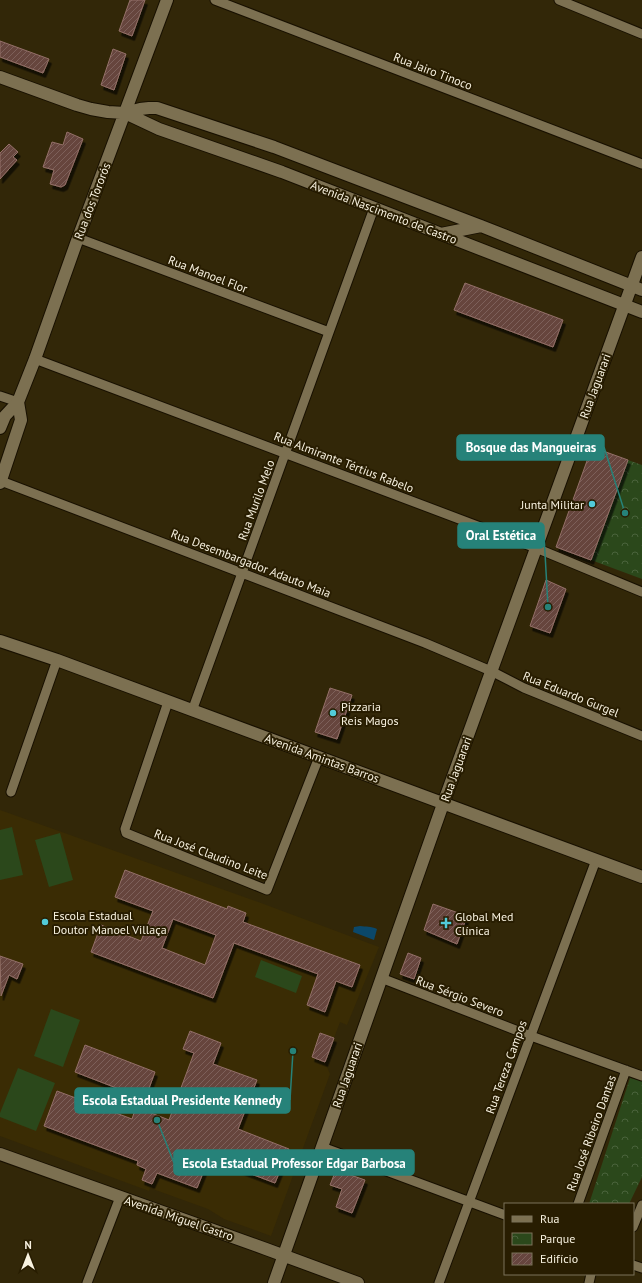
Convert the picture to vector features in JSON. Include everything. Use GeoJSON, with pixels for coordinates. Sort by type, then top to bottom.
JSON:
{"type":"FeatureCollection","features":[{"type":"Feature","properties":{"kind":"main road","name":"Rua dos Tororós"},"geometry":{"type":"LineString","coordinates":[[0,428],[5,416],[18,402],[35,359],[78,238],[167,0]]}},
{"type":"Feature","properties":{"kind":"main road","name":"Avenida Nascimento de Castro"},"geometry":{"type":"LineString","coordinates":[[0,77],[78,106],[108,112],[125,113],[145,108],[157,108],[274,147],[481,226],[637,288]]}},
{"type":"Feature","properties":{"kind":"main road","name":"Avenida Nascimento de Castro"},"geometry":{"type":"LineString","coordinates":[[125,113],[159,129],[282,172],[642,312]]}},
{"type":"Feature","properties":{"kind":"main road"},"geometry":{"type":"LineString","coordinates":[[274,147],[282,172]]}},
{"type":"Feature","properties":{"kind":"main road"},"geometry":{"type":"LineString","coordinates":[[441,234],[481,226]]}},
{"type":"Feature","properties":{"kind":"main road","name":"Rua Jaguarari"},"geometry":{"type":"LineString","coordinates":[[274,1283],[443,804],[536,548],[625,306],[637,288],[642,257]]}},
{"type":"Feature","properties":{"kind":"main road","name":"Rua dos Tororós"},"geometry":{"type":"LineString","coordinates":[[0,482],[20,420],[18,402]]}},
{"type":"Feature","properties":{"kind":"main road","name":"Avenida Amintas Barros"},"geometry":{"type":"LineString","coordinates":[[0,642],[57,660],[642,877]]}},
{"type":"Feature","properties":{"kind":"main road","name":"Avenida Miguel Castro"},"geometry":{"type":"LineString","coordinates":[[0,1154],[358,1283]]}},
{"type":"Feature","properties":{"kind":"street","name":"Rua Jairo Tinoco"},"geometry":{"type":"LineString","coordinates":[[214,0],[642,164]]}},
{"type":"Feature","properties":{"kind":"street"},"geometry":{"type":"LineString","coordinates":[[559,0],[642,34]]}},
{"type":"Feature","properties":{"kind":"street","name":"Rua Murilo Melo"},"geometry":{"type":"LineString","coordinates":[[192,711],[374,208]]}},
{"type":"Feature","properties":{"kind":"street","name":"Rua Manoel Flor"},"geometry":{"type":"LineString","coordinates":[[78,238],[329,332]]}},
{"type":"Feature","properties":{"kind":"street","name":"Rua Almirante Tértius Rabelo"},"geometry":{"type":"LineString","coordinates":[[35,359],[536,548],[642,592]]}},
{"type":"Feature","properties":{"kind":"street"},"geometry":{"type":"LineString","coordinates":[[0,396],[18,402]]}},
{"type":"Feature","properties":{"kind":"street","name":"Rua Desembargador Adauto Maia"},"geometry":{"type":"LineString","coordinates":[[0,482],[426,643],[492,671]]}},
{"type":"Feature","properties":{"kind":"street"},"geometry":{"type":"LineString","coordinates":[[11,792],[57,660]]}},
{"type":"Feature","properties":{"kind":"street","name":"Rua Eduardo Gurgel"},"geometry":{"type":"LineString","coordinates":[[492,671],[524,688],[642,736]]}},
{"type":"Feature","properties":{"kind":"street","name":"Rua José Claudino Leite"},"geometry":{"type":"LineString","coordinates":[[168,702],[125,829],[126,833],[267,890],[319,757]]}},
{"type":"Feature","properties":{"kind":"street","name":"Rua Tereza Campos"},"geometry":{"type":"LineString","coordinates":[[439,1283],[596,860]]}},
{"type":"Feature","properties":{"kind":"street","name":"Rua Sérgio Severo"},"geometry":{"type":"LineString","coordinates":[[381,978],[531,1036],[642,1076]]}},
{"type":"Feature","properties":{"kind":"street","name":"Rua José Ribeiro Dantas"},"geometry":{"type":"LineString","coordinates":[[578,1203],[626,1070]]}},
{"type":"Feature","properties":{"kind":"street"},"geometry":{"type":"LineString","coordinates":[[322,1147],[504,1215]]}},
{"type":"Feature","properties":{"kind":"street"},"geometry":{"type":"LineString","coordinates":[[87,1283],[120,1197]]}},
{"type":"Feature","properties":{"kind":"street"},"geometry":{"type":"LineString","coordinates":[[634,1225],[642,1205]]}},
{"type":"Feature","properties":{"kind":"shaded area"},"geometry":{"type":"Polygon","coordinates":[[[0,810],[261,903],[379,947],[347,1025],[340,1022],[325,1062],[330,1074],[271,1236],[224,1219],[208,1209],[150,1188],[149,1191],[0,1136],[0,810]]]}},
{"type":"Feature","properties":{"kind":"green space"},"geometry":{"type":"Polygon","coordinates":[[[628,460],[642,465],[642,579],[591,560],[628,460]]]}},
{"type":"Feature","properties":{"kind":"green space"},"geometry":{"type":"Polygon","coordinates":[[[12,827],[23,875],[0,880],[0,830],[12,827]]]}},
{"type":"Feature","properties":{"kind":"green space"},"geometry":{"type":"Polygon","coordinates":[[[60,833],[73,880],[49,887],[35,840],[60,833]]]}},
{"type":"Feature","properties":{"kind":"green space"},"geometry":{"type":"Polygon","coordinates":[[[261,960],[302,976],[296,993],[255,977],[261,960]]]}},
{"type":"Feature","properties":{"kind":"green space"},"geometry":{"type":"Polygon","coordinates":[[[51,1009],[80,1020],[63,1067],[34,1056],[51,1009]]]}},
{"type":"Feature","properties":{"kind":"green space"},"geometry":{"type":"Polygon","coordinates":[[[18,1068],[55,1083],[36,1131],[0,1117],[0,1113],[18,1068]]]}},
{"type":"Feature","properties":{"kind":"green space"},"geometry":{"type":"Polygon","coordinates":[[[630,1078],[642,1081],[642,1177],[629,1203],[589,1203],[630,1078]]]}},
{"type":"Feature","properties":{"kind":"water"},"geometry":{"type":"Polygon","coordinates":[[[360,926],[377,929],[374,940],[353,932],[354,927],[360,926]]]}},
{"type":"Feature","properties":{"kind":"building"},"geometry":{"type":"Polygon","coordinates":[[[130,0],[145,0],[132,36],[119,31],[130,0]]]}},
{"type":"Feature","properties":{"kind":"building"},"geometry":{"type":"Polygon","coordinates":[[[0,41],[49,59],[43,73],[0,57],[0,41]]]}},
{"type":"Feature","properties":{"kind":"building"},"geometry":{"type":"Polygon","coordinates":[[[113,49],[126,54],[114,90],[101,85],[113,49]]]}},
{"type":"Feature","properties":{"kind":"building"},"geometry":{"type":"Polygon","coordinates":[[[67,132],[83,139],[65,185],[61,187],[50,184],[54,170],[43,167],[52,142],[63,145],[67,132]]]}},
{"type":"Feature","properties":{"kind":"building"},"geometry":{"type":"Polygon","coordinates":[[[9,144],[18,152],[13,157],[17,160],[0,179],[0,153],[9,144]]]}},
{"type":"Feature","properties":{"kind":"building"},"geometry":{"type":"Polygon","coordinates":[[[465,283],[563,320],[553,347],[454,310],[465,283]]]}},
{"type":"Feature","properties":{"kind":"building","name":"Junta Militar"},"geometry":{"type":"Polygon","coordinates":[[[592,447],[628,460],[591,560],[556,547],[592,447]]]}},
{"type":"Feature","properties":{"kind":"building"},"geometry":{"type":"Polygon","coordinates":[[[546,580],[566,589],[550,633],[530,626],[546,580]]]}},
{"type":"Feature","properties":{"kind":"building","name":"Pizzaria Reis Magos"},"geometry":{"type":"Polygon","coordinates":[[[330,688],[352,695],[337,739],[315,732],[330,688]]]}},
{"type":"Feature","properties":{"kind":"building"},"geometry":{"type":"Polygon","coordinates":[[[125,870],[227,909],[228,906],[246,913],[243,922],[360,965],[352,987],[336,981],[325,1012],[307,1005],[318,974],[234,943],[213,998],[91,952],[101,925],[141,941],[153,911],[115,897],[125,870]],[[173,919],[162,948],[205,965],[216,935],[173,919]]]}},
{"type":"Feature","properties":{"kind":"building","name":"Global Med Clínica"},"geometry":{"type":"Polygon","coordinates":[[[433,904],[467,916],[457,944],[424,930],[433,904]]]}},
{"type":"Feature","properties":{"kind":"building"},"geometry":{"type":"Polygon","coordinates":[[[408,953],[421,958],[414,979],[400,974],[408,953]]]}},
{"type":"Feature","properties":{"kind":"building"},"geometry":{"type":"Polygon","coordinates":[[[0,956],[23,964],[17,979],[9,975],[1,996],[0,956]]]}},
{"type":"Feature","properties":{"kind":"building"},"geometry":{"type":"Polygon","coordinates":[[[190,1031],[221,1043],[213,1064],[257,1080],[238,1129],[289,1149],[275,1183],[209,1158],[197,1188],[157,1173],[152,1184],[142,1180],[146,1169],[137,1165],[138,1161],[44,1126],[57,1091],[132,1119],[136,1107],[169,1120],[194,1053],[183,1049],[190,1031]]]}},
{"type":"Feature","properties":{"kind":"building"},"geometry":{"type":"Polygon","coordinates":[[[320,1033],[334,1038],[325,1062],[312,1057],[320,1033]]]}},
{"type":"Feature","properties":{"kind":"building"},"geometry":{"type":"Polygon","coordinates":[[[85,1045],[155,1072],[145,1099],[75,1072],[85,1045]]]}},
{"type":"Feature","properties":{"kind":"building"},"geometry":{"type":"Polygon","coordinates":[[[336,1170],[365,1180],[352,1213],[336,1207],[342,1189],[330,1185],[336,1170]]]}},
{"type":"Feature","properties":{"kind":"place","name":"Junta Militar"},"geometry":{"type":"Point","coordinates":[592,504]}},
{"type":"Feature","properties":{"kind":"place","name":"Bosque das Mangueiras"},"geometry":{"type":"Point","coordinates":[625,513]}},
{"type":"Feature","properties":{"kind":"place","name":"Oral Estética"},"geometry":{"type":"Point","coordinates":[548,607]}},
{"type":"Feature","properties":{"kind":"place","name":"Pizzaria Reis Magos"},"geometry":{"type":"Point","coordinates":[333,713]}},
{"type":"Feature","properties":{"kind":"place","name":"Escola Estadual Doutor Manoel Villaça"},"geometry":{"type":"Point","coordinates":[45,922]}},
{"type":"Feature","properties":{"kind":"place","name":"Global Med Clínica"},"geometry":{"type":"Point","coordinates":[446,923]}},
{"type":"Feature","properties":{"kind":"place","name":"Escola Estadual Presidente Kennedy"},"geometry":{"type":"Point","coordinates":[293,1051]}},
{"type":"Feature","properties":{"kind":"place","name":"Escola Estadual Professor Edgar Barbosa"},"geometry":{"type":"Point","coordinates":[157,1120]}}]}
